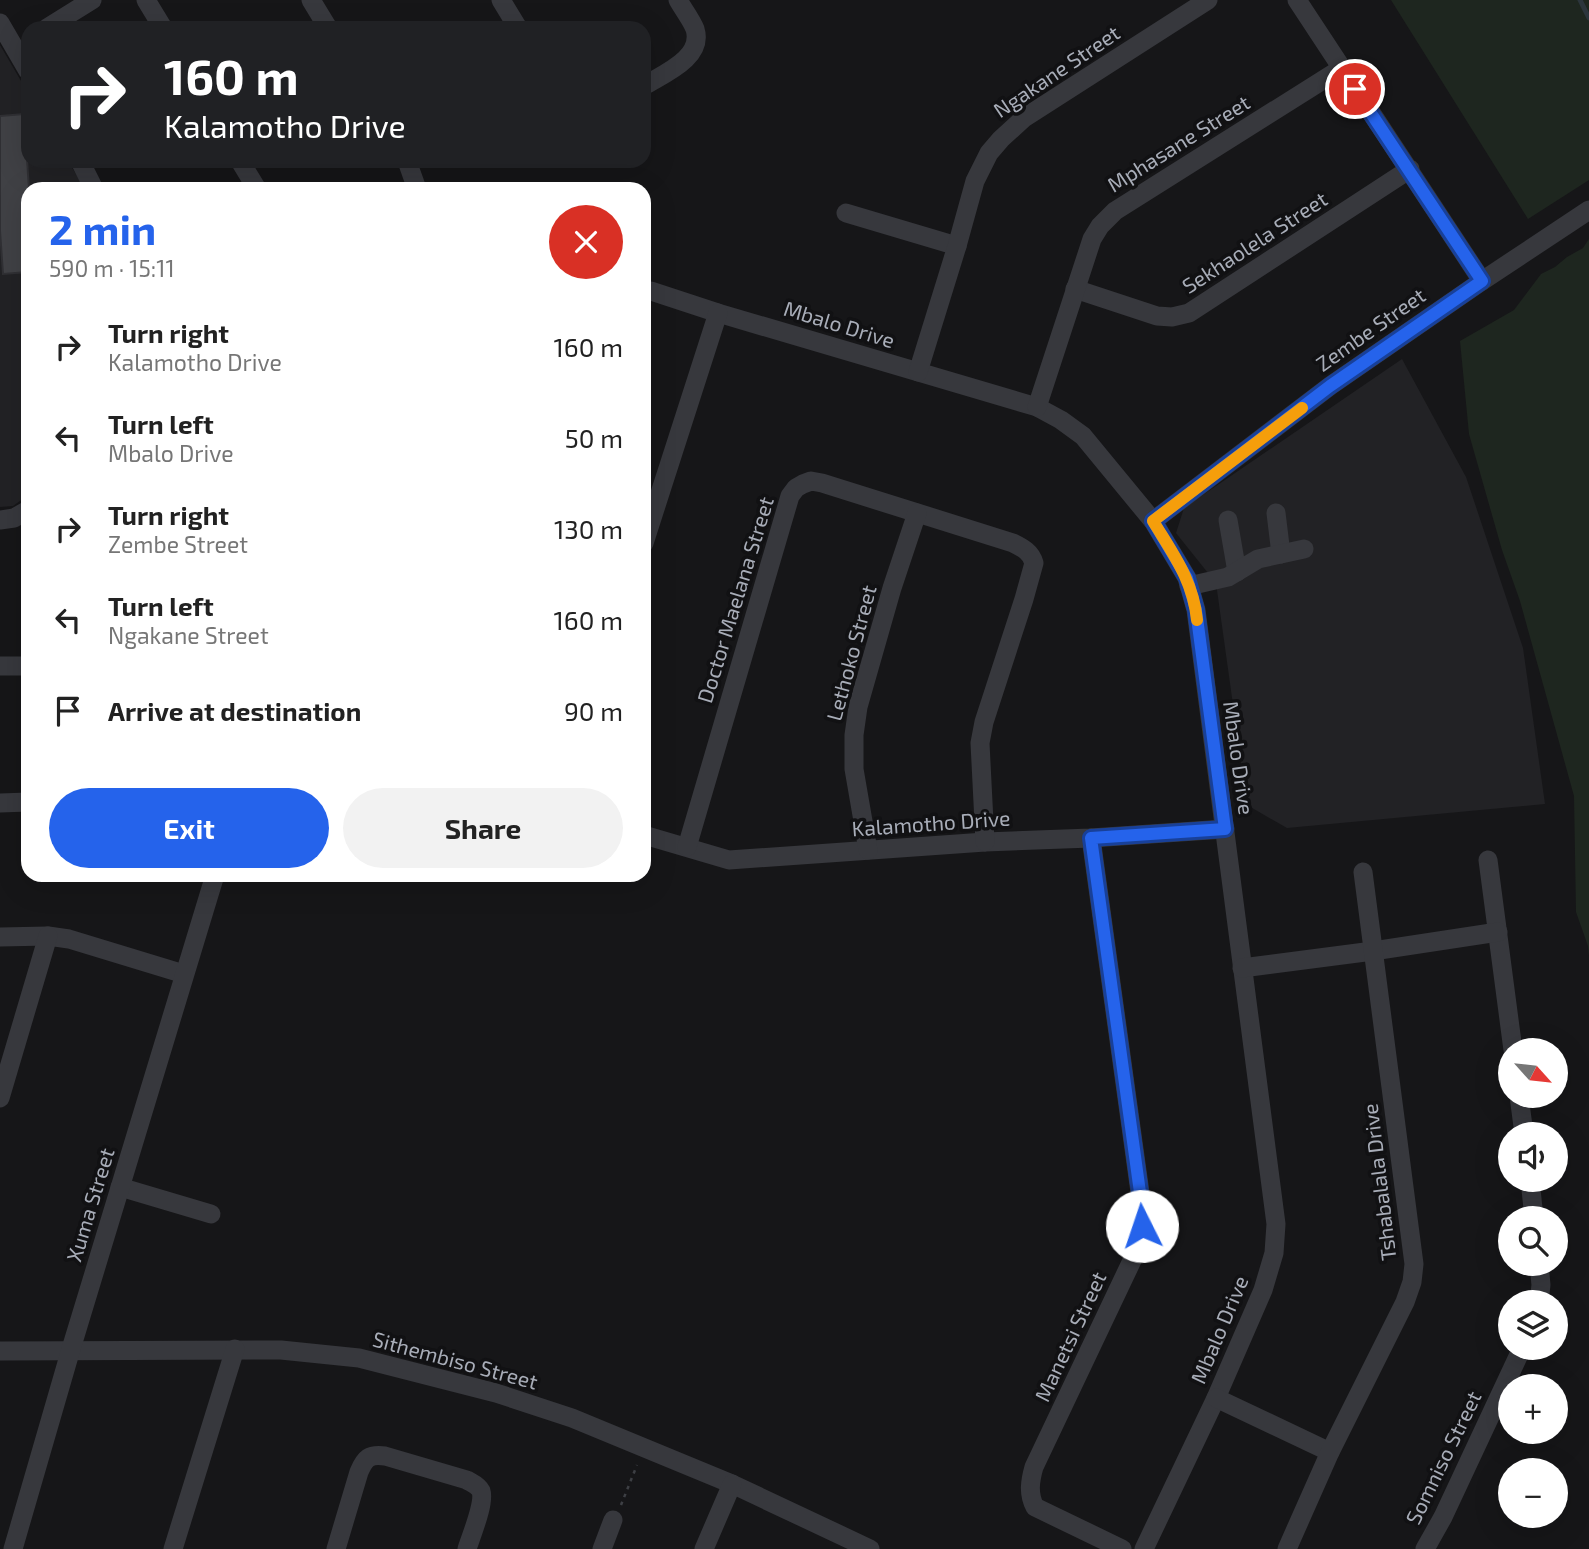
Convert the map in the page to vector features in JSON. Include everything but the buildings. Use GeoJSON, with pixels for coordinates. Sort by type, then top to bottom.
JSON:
{"type":"FeatureCollection","features":[{"type":"Feature","properties":{"kind":"street"},"geometry":{"type":"LineString","coordinates":[[58,21],[92,0]]}},
{"type":"Feature","properties":{"kind":"street"},"geometry":{"type":"LineString","coordinates":[[146,0],[159,21]]}},
{"type":"Feature","properties":{"kind":"street"},"geometry":{"type":"LineString","coordinates":[[311,0],[324,21]]}},
{"type":"Feature","properties":{"kind":"street"},"geometry":{"type":"LineString","coordinates":[[501,0],[514,21]]}},
{"type":"Feature","properties":{"kind":"street"},"geometry":{"type":"LineString","coordinates":[[651,82],[682,63],[692,51],[696,40],[694,28],[678,0]]}},
{"type":"Feature","properties":{"kind":"street","name":"Ngakane Street"},"geometry":{"type":"LineString","coordinates":[[918,372],[975,181],[989,152],[1024,118],[1208,0]]}},
{"type":"Feature","properties":{"kind":"street"},"geometry":{"type":"LineString","coordinates":[[1297,0],[1482,281]]}},
{"type":"Feature","properties":{"kind":"street"},"geometry":{"type":"LineString","coordinates":[[0,23],[21,44]]}},
{"type":"Feature","properties":{"kind":"street","name":"Mphasane Street"},"geometry":{"type":"LineString","coordinates":[[1037,407],[1092,239],[1100,226],[1115,211],[1342,68]]}},
{"type":"Feature","properties":{"kind":"street","name":"Sekhaolela Street"},"geometry":{"type":"LineString","coordinates":[[1075,289],[1157,316],[1172,317],[1189,313],[1409,169]]}},
{"type":"Feature","properties":{"kind":"street","name":"Zembe Street"},"geometry":{"type":"LineString","coordinates":[[1153,521],[1330,386],[1588,211]]}},
{"type":"Feature","properties":{"kind":"street"},"geometry":{"type":"LineString","coordinates":[[846,213],[957,246]]}},
{"type":"Feature","properties":{"kind":"street","name":"Mbalo Drive"},"geometry":{"type":"LineString","coordinates":[[651,292],[1037,407],[1083,436],[1153,521],[1187,578],[1196,610],[1276,1224],[1274,1253],[1263,1290],[1216,1398],[1144,1549]]}},
{"type":"Feature","properties":{"kind":"street"},"geometry":{"type":"LineString","coordinates":[[651,520],[718,313]]}},
{"type":"Feature","properties":{"kind":"street","name":"Doctor Maelana Street"},"geometry":{"type":"LineString","coordinates":[[687,847],[790,496],[796,488],[811,481],[851,491],[1013,543],[1030,554],[1034,563],[1024,600],[984,722],[981,743],[985,842]]}},
{"type":"Feature","properties":{"kind":"street","name":"Lethoko Street"},"geometry":{"type":"LineString","coordinates":[[868,850],[854,769],[854,735],[858,707],[916,513]]}},
{"type":"Feature","properties":{"kind":"street"},"geometry":{"type":"LineString","coordinates":[[1276,513],[1281,554]]}},
{"type":"Feature","properties":{"kind":"street"},"geometry":{"type":"LineString","coordinates":[[0,520],[21,514]]}},
{"type":"Feature","properties":{"kind":"street"},"geometry":{"type":"LineString","coordinates":[[1228,520],[1237,572]]}},
{"type":"Feature","properties":{"kind":"street"},"geometry":{"type":"LineString","coordinates":[[1189,586],[1228,577],[1258,559],[1304,550]]}},
{"type":"Feature","properties":{"kind":"street"},"geometry":{"type":"LineString","coordinates":[[0,667],[21,666]]}},
{"type":"Feature","properties":{"kind":"street"},"geometry":{"type":"LineString","coordinates":[[0,803],[21,802]]}},
{"type":"Feature","properties":{"kind":"street","name":"Kalamotho Drive"},"geometry":{"type":"LineString","coordinates":[[651,837],[729,860],[1225,829]]}},
{"type":"Feature","properties":{"kind":"street","name":"Manetsi Street"},"geometry":{"type":"LineString","coordinates":[[1091,838],[1143,1214],[1141,1236],[1137,1250],[1034,1467],[1030,1490],[1035,1507],[1122,1549]]}},
{"type":"Feature","properties":{"kind":"street"},"geometry":{"type":"LineString","coordinates":[[1488,860],[1511,1038]]}},
{"type":"Feature","properties":{"kind":"street","name":"Tshabalala Drive"},"geometry":{"type":"LineString","coordinates":[[1287,1549],[1330,1452],[1405,1303],[1412,1282],[1414,1264],[1363,872]]}},
{"type":"Feature","properties":{"kind":"street","name":"Xuma Street"},"geometry":{"type":"LineString","coordinates":[[13,1549],[213,882]]}},
{"type":"Feature","properties":{"kind":"street"},"geometry":{"type":"LineString","coordinates":[[1242,968],[1498,932]]}},
{"type":"Feature","properties":{"kind":"street"},"geometry":{"type":"LineString","coordinates":[[0,937],[48,936],[69,939],[184,974]]}},
{"type":"Feature","properties":{"kind":"street"},"geometry":{"type":"LineString","coordinates":[[0,1098],[3,1077],[48,936]]}},
{"type":"Feature","properties":{"kind":"street"},"geometry":{"type":"LineString","coordinates":[[120,1187],[211,1213]]}},
{"type":"Feature","properties":{"kind":"street"},"geometry":{"type":"LineString","coordinates":[[173,1549],[235,1349]]}},
{"type":"Feature","properties":{"kind":"street","name":"Sithembiso Street"},"geometry":{"type":"LineString","coordinates":[[0,1351],[235,1349],[281,1350],[359,1358],[496,1393],[572,1419],[732,1484],[870,1549]]}},
{"type":"Feature","properties":{"kind":"street","name":"Somniso Street"},"geometry":{"type":"LineString","coordinates":[[1425,1549],[1443,1517],[1516,1360]]}},
{"type":"Feature","properties":{"kind":"street"},"geometry":{"type":"LineString","coordinates":[[1216,1398],[1330,1452]]}},
{"type":"Feature","properties":{"kind":"street"},"geometry":{"type":"LineString","coordinates":[[337,1549],[359,1472],[368,1458],[375,1455],[467,1480],[477,1486],[482,1494],[467,1549]]}},
{"type":"Feature","properties":{"kind":"street"},"geometry":{"type":"LineString","coordinates":[[704,1549],[732,1484]]}},
{"type":"Feature","properties":{"kind":"street"},"geometry":{"type":"LineString","coordinates":[[602,1549],[612,1520]]}},
{"type":"Feature","properties":{"kind":"path"},"geometry":{"type":"LineString","coordinates":[[612,1520],[620,1509],[644,1448]]}},
{"type":"Feature","properties":{"kind":"shaded area"},"geometry":{"type":"Polygon","coordinates":[[[1391,0],[1589,0],[1589,180],[1528,219],[1391,0]]]}},
{"type":"Feature","properties":{"kind":"shaded area"},"geometry":{"type":"Polygon","coordinates":[[[0,45],[21,81],[21,168],[72,168],[81,182],[21,182],[21,500],[13,506],[0,507],[0,45]]]}},
{"type":"Feature","properties":{"kind":"shaded area"},"geometry":{"type":"Polygon","coordinates":[[[1589,239],[1589,956],[1576,912],[1574,796],[1520,601],[1502,550],[1469,434],[1460,341],[1514,310],[1541,274],[1583,248],[1589,239]]]}},
{"type":"Feature","properties":{"kind":"shaded area"},"geometry":{"type":"Polygon","coordinates":[[[1402,359],[1466,477],[1523,648],[1545,804],[1287,828],[1247,805],[1216,583],[1176,533],[1184,508],[1402,359]]]}},
{"type":"Feature","properties":{"kind":"waterway"},"geometry":{"type":"LineString","coordinates":[[1580,0],[1589,18]]}},
{"type":"Feature","properties":{"kind":"slow traffic"},"geometry":{"type":"LineString","coordinates":[[1197,620],[1187,578],[1153,521],[1302,408]]}},
{"type":"Feature","properties":{"kind":"route"},"geometry":{"type":"LineString","coordinates":[[1142,1226],[1143,1214],[1091,838],[1225,829],[1196,610],[1187,578],[1153,521],[1330,386],[1482,281],[1355,89]]}}]}
